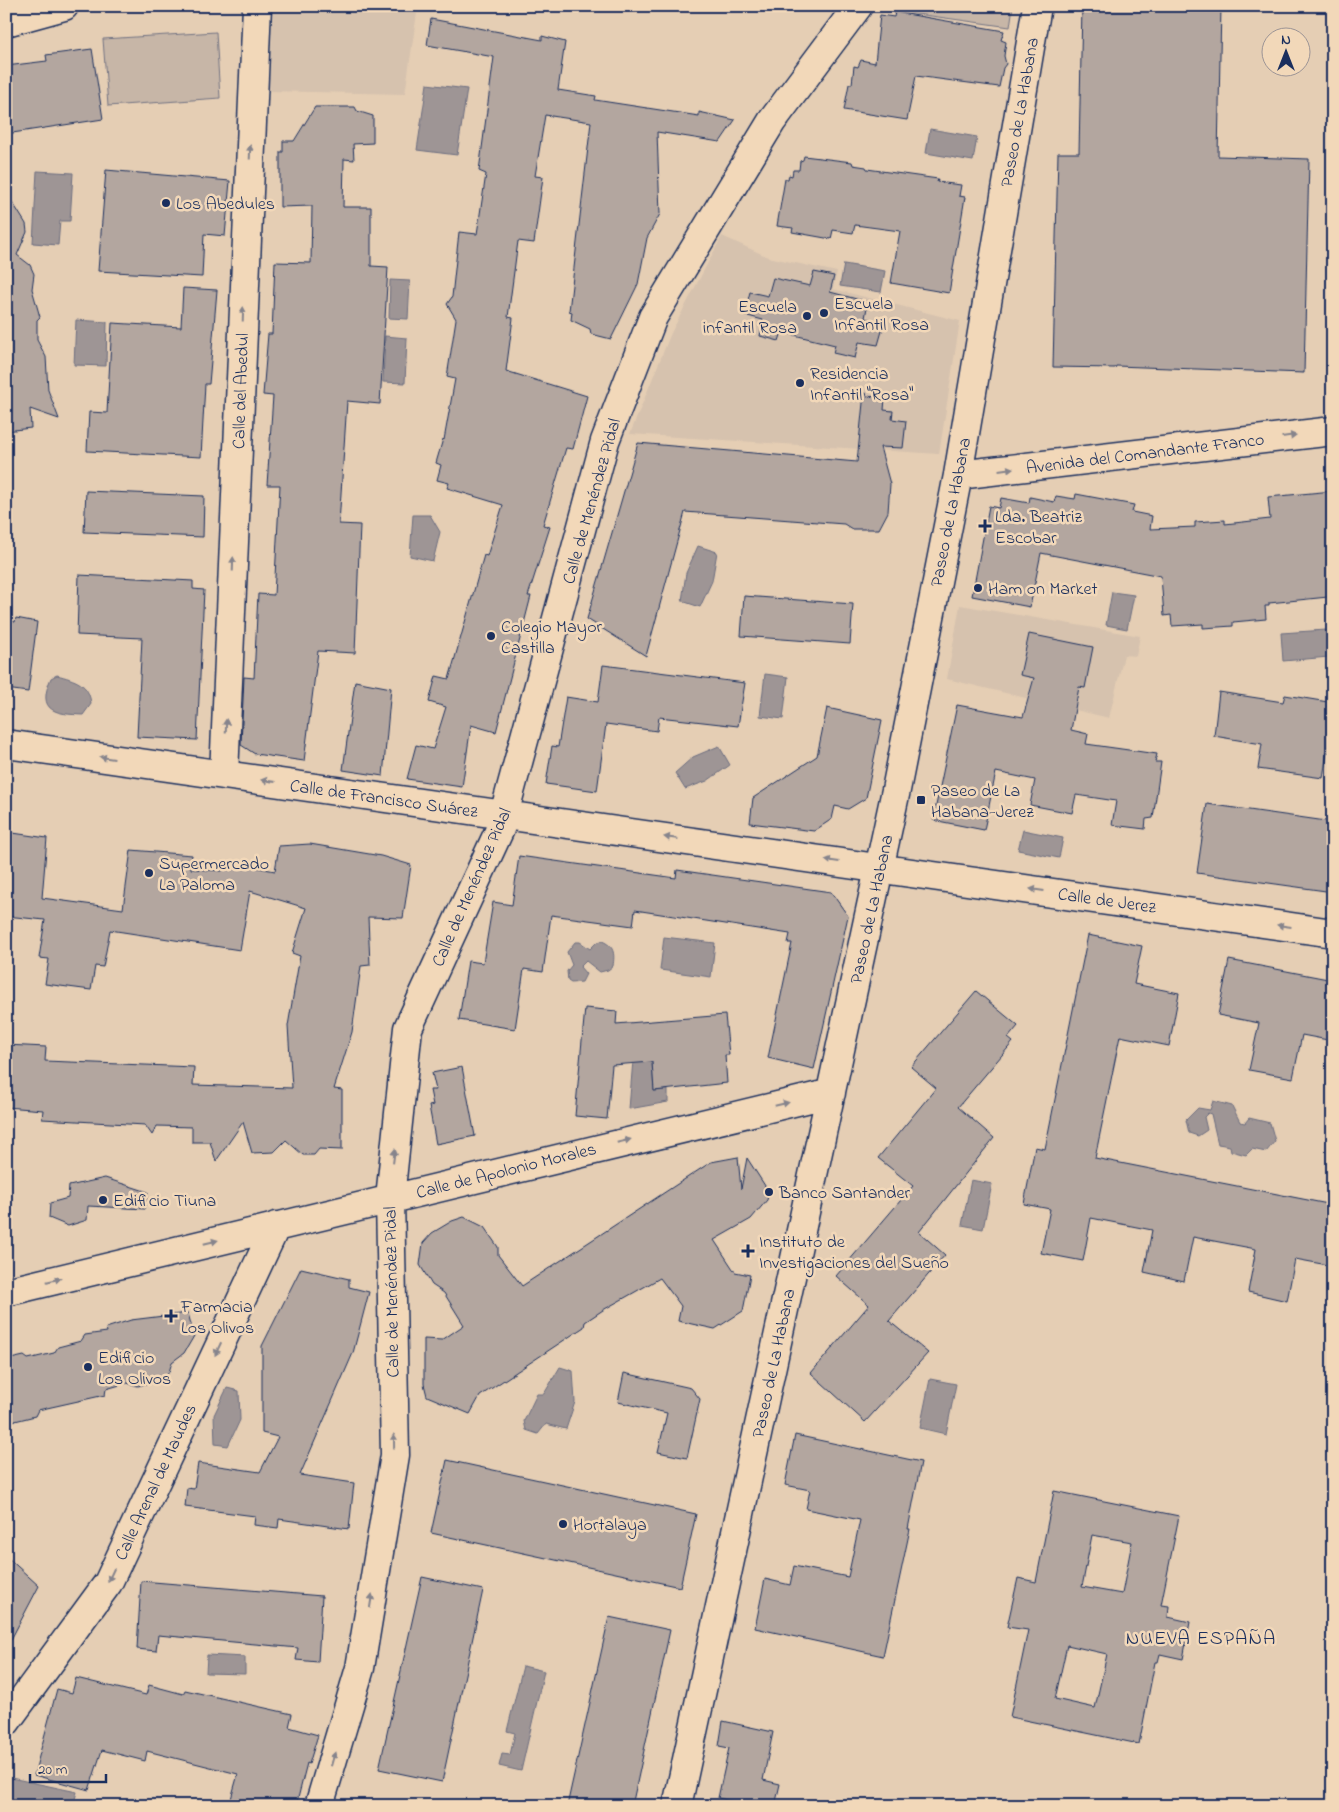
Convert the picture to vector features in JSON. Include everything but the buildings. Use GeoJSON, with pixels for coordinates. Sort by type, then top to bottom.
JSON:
{"type":"FeatureCollection","features":[{"type":"Feature","properties":{"kind":"street"},"geometry":{"type":"LineString","coordinates":[[6,22],[64,6]]}},
{"type":"Feature","properties":{"kind":"street","name":"Calle del Abedul"},"geometry":{"type":"LineString","coordinates":[[224,775],[256,6]]}},
{"type":"Feature","properties":{"kind":"street","name":"Calle de Menéndez Pidal"},"geometry":{"type":"LineString","coordinates":[[319,1806],[360,1668],[395,1455],[390,1198],[408,1028],[504,815],[605,441],[653,317],[772,122],[858,6]]}},
{"type":"Feature","properties":{"kind":"street","name":"Paseo de La Habana"},"geometry":{"type":"LineString","coordinates":[[677,1806],[880,868],[958,475],[1037,6]]}},
{"type":"Feature","properties":{"kind":"street","name":"Avenida del Comandante Franco"},"geometry":{"type":"LineString","coordinates":[[958,475],[1333,431]]}},
{"type":"Feature","properties":{"kind":"street","name":"Calle de Francisco Suárez"},"geometry":{"type":"LineString","coordinates":[[6,744],[880,868]]}},
{"type":"Feature","properties":{"kind":"street","name":"Calle de Jerez"},"geometry":{"type":"LineString","coordinates":[[880,868],[1333,932]]}},
{"type":"Feature","properties":{"kind":"street","name":"Calle de Apolonio Morales"},"geometry":{"type":"LineString","coordinates":[[6,1292],[830,1093]]}},
{"type":"Feature","properties":{"kind":"street","name":"Calle Arenal de Maudes"},"geometry":{"type":"LineString","coordinates":[[6,1722],[108,1583],[276,1226]]}},
{"type":"Feature","properties":{"kind":"shaded area"},"geometry":{"type":"Polygon","coordinates":[[[270,6],[418,6],[405,94],[266,91],[270,6]]]}},
{"type":"Feature","properties":{"kind":"shaded area"},"geometry":{"type":"Polygon","coordinates":[[[891,6],[1013,6],[1010,27],[888,10],[891,6]]]}},
{"type":"Feature","properties":{"kind":"shaded area"},"geometry":{"type":"Polygon","coordinates":[[[216,32],[220,98],[108,106],[103,39],[216,32]]]}},
{"type":"Feature","properties":{"kind":"shaded area"},"geometry":{"type":"Polygon","coordinates":[[[427,84],[467,89],[457,155],[417,150],[427,84]]]}},
{"type":"Feature","properties":{"kind":"shaded area"},"geometry":{"type":"Polygon","coordinates":[[[930,129],[977,137],[973,161],[926,153],[930,129]]]}},
{"type":"Feature","properties":{"kind":"shaded area"},"geometry":{"type":"Polygon","coordinates":[[[37,171],[73,173],[70,221],[60,221],[58,245],[33,243],[37,171]]]}},
{"type":"Feature","properties":{"kind":"shaded area","name":"Residencia Infantil \"Rosa\""},"geometry":{"type":"Polygon","coordinates":[[[722,236],[768,257],[837,272],[833,289],[960,321],[939,454],[630,434],[671,333],[722,236]]]}},
{"type":"Feature","properties":{"kind":"shaded area"},"geometry":{"type":"Polygon","coordinates":[[[844,264],[885,271],[881,292],[840,286],[844,264]]]}},
{"type":"Feature","properties":{"kind":"shaded area"},"geometry":{"type":"Polygon","coordinates":[[[390,280],[410,281],[408,319],[389,318],[390,280]]]}},
{"type":"Feature","properties":{"kind":"shaded area"},"geometry":{"type":"Polygon","coordinates":[[[76,320],[107,322],[106,366],[74,365],[76,320]]]}},
{"type":"Feature","properties":{"kind":"shaded area"},"geometry":{"type":"Polygon","coordinates":[[[385,336],[407,338],[405,383],[383,382],[385,336]]]}},
{"type":"Feature","properties":{"kind":"shaded area"},"geometry":{"type":"Polygon","coordinates":[[[413,515],[430,515],[440,532],[433,561],[410,556],[413,515]]]}},
{"type":"Feature","properties":{"kind":"shaded area"},"geometry":{"type":"Polygon","coordinates":[[[698,546],[717,552],[712,581],[700,607],[682,601],[686,573],[698,546]]]}},
{"type":"Feature","properties":{"kind":"shaded area"},"geometry":{"type":"Polygon","coordinates":[[[1112,592],[1134,595],[1127,629],[1106,625],[1112,592]]]}},
{"type":"Feature","properties":{"kind":"shaded area"},"geometry":{"type":"Polygon","coordinates":[[[960,605],[1140,636],[1136,656],[1124,655],[1109,718],[947,679],[960,605]]]}},
{"type":"Feature","properties":{"kind":"shaded area"},"geometry":{"type":"Polygon","coordinates":[[[1326,630],[1329,657],[1283,661],[1281,633],[1326,630]]]}},
{"type":"Feature","properties":{"kind":"shaded area"},"geometry":{"type":"Polygon","coordinates":[[[765,674],[788,677],[783,719],[760,716],[765,674]]]}},
{"type":"Feature","properties":{"kind":"shaded area"},"geometry":{"type":"Polygon","coordinates":[[[57,675],[75,681],[87,691],[91,704],[83,715],[57,712],[47,704],[47,689],[51,678],[57,675]]]}},
{"type":"Feature","properties":{"kind":"shaded area"},"geometry":{"type":"Polygon","coordinates":[[[719,746],[730,765],[707,781],[685,789],[675,773],[693,757],[719,746]]]}},
{"type":"Feature","properties":{"kind":"shaded area"},"geometry":{"type":"Polygon","coordinates":[[[1023,830],[1063,838],[1059,858],[1018,850],[1023,830]]]}},
{"type":"Feature","properties":{"kind":"shaded area"},"geometry":{"type":"Polygon","coordinates":[[[664,937],[715,943],[711,977],[660,970],[664,937]]]}},
{"type":"Feature","properties":{"kind":"shaded area"},"geometry":{"type":"Polygon","coordinates":[[[602,941],[613,950],[613,966],[608,970],[600,972],[586,961],[580,967],[586,974],[582,982],[571,983],[568,981],[567,971],[572,965],[567,952],[575,942],[580,942],[590,949],[597,942],[602,941]]]}},
{"type":"Feature","properties":{"kind":"shaded area"},"geometry":{"type":"Polygon","coordinates":[[[633,1060],[652,1062],[654,1091],[668,1090],[668,1102],[629,1109],[633,1060]]]}},
{"type":"Feature","properties":{"kind":"shaded area"},"geometry":{"type":"Polygon","coordinates":[[[1213,1101],[1232,1106],[1240,1122],[1245,1123],[1249,1118],[1270,1123],[1275,1141],[1266,1152],[1252,1149],[1246,1155],[1231,1151],[1230,1146],[1218,1144],[1211,1114],[1208,1113],[1204,1117],[1207,1130],[1198,1136],[1189,1133],[1186,1120],[1198,1108],[1210,1110],[1213,1101]]]}},
{"type":"Feature","properties":{"kind":"shaded area"},"geometry":{"type":"Polygon","coordinates":[[[971,1180],[992,1184],[983,1229],[962,1225],[971,1180]]]}},
{"type":"Feature","properties":{"kind":"shaded area"},"geometry":{"type":"Polygon","coordinates":[[[560,1367],[573,1371],[575,1402],[566,1429],[546,1424],[538,1434],[526,1430],[524,1421],[537,1394],[544,1394],[560,1367]]]}},
{"type":"Feature","properties":{"kind":"shaded area"},"geometry":{"type":"Polygon","coordinates":[[[930,1379],[956,1384],[946,1434],[920,1428],[930,1379]]]}},
{"type":"Feature","properties":{"kind":"shaded area"},"geometry":{"type":"Polygon","coordinates":[[[227,1388],[239,1391],[240,1420],[228,1446],[215,1444],[214,1415],[227,1388]]]}},
{"type":"Feature","properties":{"kind":"shaded area"},"geometry":{"type":"Polygon","coordinates":[[[207,1655],[245,1657],[245,1674],[206,1673],[207,1655]]]}},
{"type":"Feature","properties":{"kind":"shaded area"},"geometry":{"type":"Polygon","coordinates":[[[523,1666],[544,1671],[521,1771],[499,1766],[502,1754],[510,1755],[515,1733],[507,1731],[523,1666]]]}},
{"type":"Feature","properties":{"kind":"shaded area"},"geometry":{"type":"Polygon","coordinates":[[[11,1778],[77,1792],[73,1806],[6,1806],[11,1778]]]}},
{"type":"Feature","properties":{"kind":"place","name":"Los Abedules"},"geometry":{"type":"Point","coordinates":[166,203]}},
{"type":"Feature","properties":{"kind":"place","name":"Escuela Infantil Rosa"},"geometry":{"type":"Point","coordinates":[824,313]}},
{"type":"Feature","properties":{"kind":"place","name":"Escuela infantil Rosa"},"geometry":{"type":"Point","coordinates":[807,316]}},
{"type":"Feature","properties":{"kind":"place","name":"Residencia Infantil \"Rosa\""},"geometry":{"type":"Point","coordinates":[800,383]}},
{"type":"Feature","properties":{"kind":"place","name":"Lda. Beatriz Escobar"},"geometry":{"type":"Point","coordinates":[985,526]}},
{"type":"Feature","properties":{"kind":"place","name":"Ham on Market"},"geometry":{"type":"Point","coordinates":[978,588]}},
{"type":"Feature","properties":{"kind":"place","name":"Colegio Mayor Castilla"},"geometry":{"type":"Point","coordinates":[491,636]}},
{"type":"Feature","properties":{"kind":"place","name":"Paseo de La Habana-Jerez"},"geometry":{"type":"Point","coordinates":[921,800]}},
{"type":"Feature","properties":{"kind":"place","name":"Supermercado La Paloma"},"geometry":{"type":"Point","coordinates":[149,873]}},
{"type":"Feature","properties":{"kind":"place","name":"Banco Santander"},"geometry":{"type":"Point","coordinates":[769,1192]}},
{"type":"Feature","properties":{"kind":"place","name":"Edificio Tiuna"},"geometry":{"type":"Point","coordinates":[103,1200]}},
{"type":"Feature","properties":{"kind":"place","name":"Instituto de Investigaciones del Sueño"},"geometry":{"type":"Point","coordinates":[748,1251]}},
{"type":"Feature","properties":{"kind":"place","name":"Farmacia Los Olivos"},"geometry":{"type":"Point","coordinates":[171,1316]}},
{"type":"Feature","properties":{"kind":"place","name":"Edificio Los Olivos"},"geometry":{"type":"Point","coordinates":[88,1367]}},
{"type":"Feature","properties":{"kind":"place","name":"Hortalaya"},"geometry":{"type":"Point","coordinates":[563,1524]}},
{"type":"Feature","properties":{"kind":"district","name":"NUEVA ESPAÑA"},"geometry":{"type":"Point","coordinates":[1201,1637]}}]}
